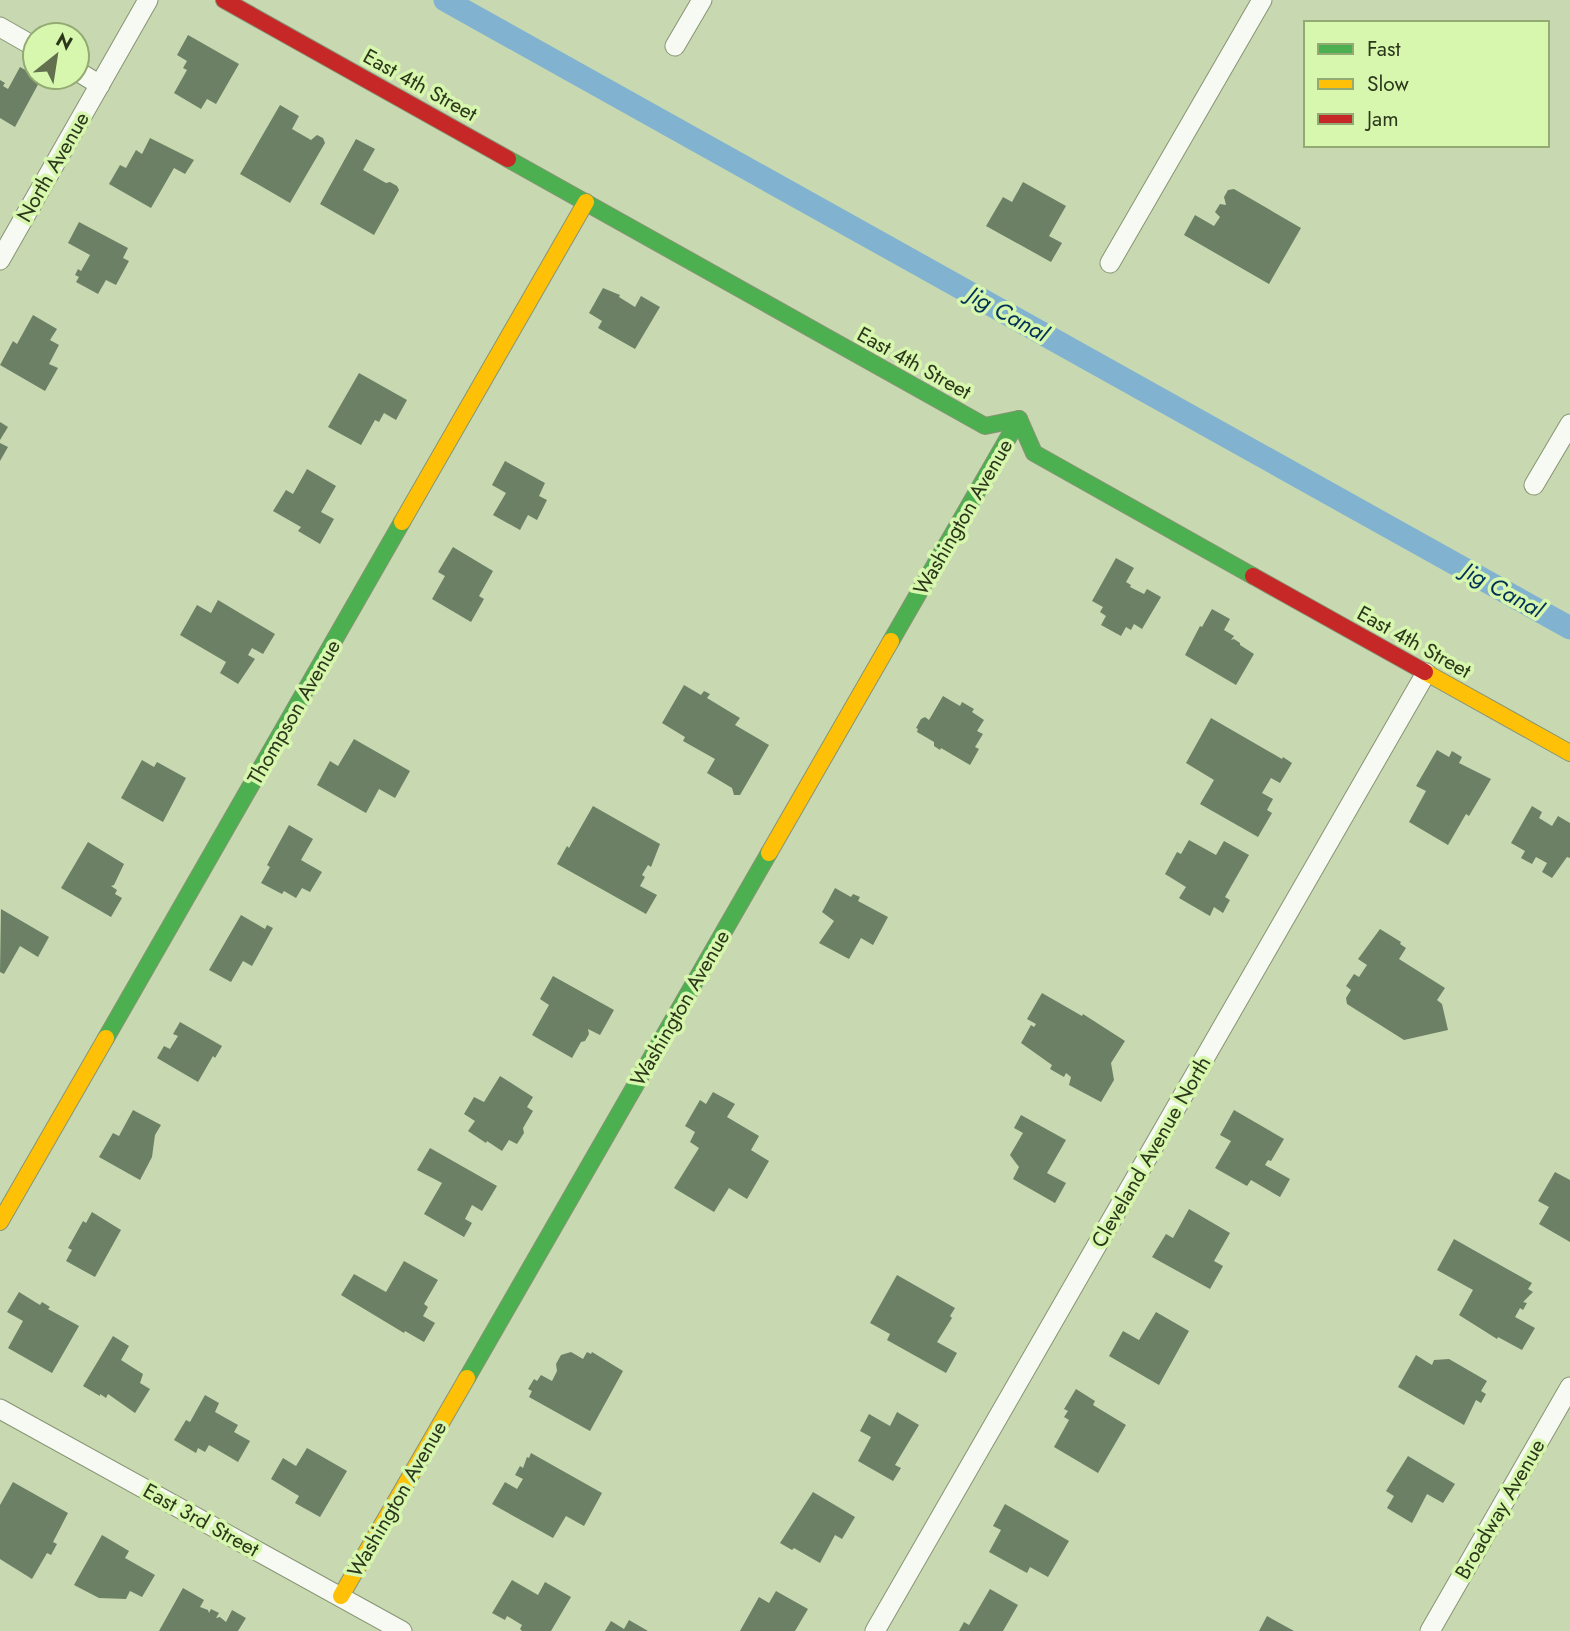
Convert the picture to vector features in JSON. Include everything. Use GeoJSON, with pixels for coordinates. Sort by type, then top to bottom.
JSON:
{"type":"FeatureCollection","features":[{"type":"Feature","properties":{"kind":"street","name":"North Avenue"},"geometry":{"type":"LineString","coordinates":[[0,260],[148,0]]}},
{"type":"Feature","properties":{"kind":"street","name":"East 4th Street"},"geometry":{"type":"LineString","coordinates":[[225,0],[985,426],[1019,419],[1034,453],[1570,753]]}},
{"type":"Feature","properties":{"kind":"street"},"geometry":{"type":"LineString","coordinates":[[675,46],[702,0]]}},
{"type":"Feature","properties":{"kind":"street"},"geometry":{"type":"LineString","coordinates":[[1110,263],[1262,0]]}},
{"type":"Feature","properties":{"kind":"street"},"geometry":{"type":"LineString","coordinates":[[0,27],[21,39]]}},
{"type":"Feature","properties":{"kind":"street"},"geometry":{"type":"LineString","coordinates":[[91,80],[100,85]]}},
{"type":"Feature","properties":{"kind":"street","name":"Thompson Avenue"},"geometry":{"type":"LineString","coordinates":[[0,1222],[586,202]]}},
{"type":"Feature","properties":{"kind":"street","name":"Washington Avenue"},"geometry":{"type":"LineString","coordinates":[[341,1596],[1019,419]]}},
{"type":"Feature","properties":{"kind":"street"},"geometry":{"type":"LineString","coordinates":[[1534,485],[1570,424]]}},
{"type":"Feature","properties":{"kind":"street","name":"Cleveland Avenue North"},"geometry":{"type":"LineString","coordinates":[[875,1631],[1426,673]]}},
{"type":"Feature","properties":{"kind":"street","name":"Broadway Avenue"},"geometry":{"type":"LineString","coordinates":[[1430,1631],[1570,1387]]}},
{"type":"Feature","properties":{"kind":"street","name":"East 3rd Street"},"geometry":{"type":"LineString","coordinates":[[0,1409],[402,1631]]}},
{"type":"Feature","properties":{"kind":"building"},"geometry":{"type":"Polygon","coordinates":[[[188,35],[239,64],[216,104],[207,99],[201,109],[174,93],[187,70],[183,68],[187,61],[177,55],[188,35]]]}},
{"type":"Feature","properties":{"kind":"building"},"geometry":{"type":"Polygon","coordinates":[[[20,67],[21,91],[34,91],[15,127],[0,118],[0,80],[8,89],[20,67]]]}},
{"type":"Feature","properties":{"kind":"building"},"geometry":{"type":"Polygon","coordinates":[[[280,105],[299,116],[292,129],[311,140],[317,135],[323,138],[325,143],[290,203],[240,174],[280,105]]]}},
{"type":"Feature","properties":{"kind":"building"},"geometry":{"type":"Polygon","coordinates":[[[150,138],[194,160],[185,174],[174,168],[151,208],[109,184],[120,165],[126,168],[136,150],[142,154],[150,138]]]}},
{"type":"Feature","properties":{"kind":"building"},"geometry":{"type":"Polygon","coordinates":[[[356,139],[375,149],[363,170],[386,183],[390,182],[399,190],[374,235],[320,204],[356,139]]]}},
{"type":"Feature","properties":{"kind":"building"},"geometry":{"type":"Polygon","coordinates":[[[1023,182],[1066,206],[1049,236],[1062,243],[1051,262],[986,226],[1003,197],[1012,202],[1023,182]]]}},
{"type":"Feature","properties":{"kind":"building"},"geometry":{"type":"Polygon","coordinates":[[[1234,189],[1301,228],[1269,284],[1184,235],[1195,215],[1214,226],[1220,217],[1215,212],[1220,204],[1226,205],[1224,197],[1228,190],[1234,189]]]}},
{"type":"Feature","properties":{"kind":"building"},"geometry":{"type":"Polygon","coordinates":[[[79,222],[128,248],[123,258],[129,261],[116,285],[106,280],[98,294],[76,282],[79,277],[75,275],[78,269],[81,271],[90,255],[68,243],[79,222]]]}},
{"type":"Feature","properties":{"kind":"building"},"geometry":{"type":"Polygon","coordinates":[[[603,288],[620,295],[619,297],[635,307],[641,296],[660,307],[635,349],[598,328],[602,321],[589,313],[603,288]]]}},
{"type":"Feature","properties":{"kind":"building"},"geometry":{"type":"Polygon","coordinates":[[[33,315],[57,329],[50,340],[59,345],[49,364],[58,368],[45,391],[0,365],[13,341],[17,344],[33,315]]]}},
{"type":"Feature","properties":{"kind":"building"},"geometry":{"type":"Polygon","coordinates":[[[359,373],[407,400],[396,420],[384,413],[379,422],[375,420],[361,445],[328,427],[359,373]]]}},
{"type":"Feature","properties":{"kind":"building"},"geometry":{"type":"Polygon","coordinates":[[[0,422],[8,427],[0,440],[0,422]]]}},
{"type":"Feature","properties":{"kind":"building"},"geometry":{"type":"Polygon","coordinates":[[[0,443],[8,447],[0,461],[0,443]]]}},
{"type":"Feature","properties":{"kind":"building"},"geometry":{"type":"Polygon","coordinates":[[[505,461],[545,483],[539,496],[547,500],[537,520],[528,515],[520,530],[493,515],[506,493],[492,485],[505,461]]]}},
{"type":"Feature","properties":{"kind":"building"},"geometry":{"type":"Polygon","coordinates":[[[307,469],[336,486],[321,512],[334,519],[320,544],[298,531],[301,527],[273,511],[286,490],[293,494],[307,469]]]}},
{"type":"Feature","properties":{"kind":"building"},"geometry":{"type":"Polygon","coordinates":[[[453,547],[493,571],[479,596],[484,599],[471,622],[432,599],[445,576],[438,572],[453,547]]]}},
{"type":"Feature","properties":{"kind":"building"},"geometry":{"type":"Polygon","coordinates":[[[1116,558],[1134,568],[1126,582],[1130,587],[1144,594],[1147,589],[1161,597],[1142,629],[1134,624],[1131,630],[1126,627],[1121,636],[1101,625],[1106,616],[1100,612],[1103,607],[1092,601],[1116,558]]]}},
{"type":"Feature","properties":{"kind":"building"},"geometry":{"type":"Polygon","coordinates":[[[218,600],[275,634],[263,654],[252,648],[248,655],[255,659],[238,684],[220,673],[226,662],[180,635],[197,605],[211,613],[218,600]]]}},
{"type":"Feature","properties":{"kind":"building"},"geometry":{"type":"Polygon","coordinates":[[[1212,609],[1230,619],[1224,630],[1234,636],[1231,640],[1234,639],[1254,654],[1236,685],[1185,655],[1212,609]]]}},
{"type":"Feature","properties":{"kind":"building"},"geometry":{"type":"Polygon","coordinates":[[[684,685],[701,695],[704,691],[710,694],[707,698],[740,718],[735,725],[769,745],[740,795],[734,795],[732,788],[707,773],[715,759],[683,741],[685,737],[662,723],[684,685]]]}},
{"type":"Feature","properties":{"kind":"building"},"geometry":{"type":"Polygon","coordinates":[[[943,696],[960,706],[962,702],[974,709],[972,712],[984,720],[977,731],[983,734],[975,747],[979,749],[970,765],[941,748],[940,750],[934,746],[934,742],[917,732],[916,728],[921,719],[925,717],[929,720],[943,696]]]}},
{"type":"Feature","properties":{"kind":"building"},"geometry":{"type":"Polygon","coordinates":[[[1211,718],[1292,763],[1280,783],[1271,778],[1262,793],[1273,799],[1267,810],[1272,813],[1258,837],[1200,804],[1214,780],[1186,763],[1211,718]]]}},
{"type":"Feature","properties":{"kind":"building"},"geometry":{"type":"Polygon","coordinates":[[[354,739],[410,771],[395,798],[379,789],[366,813],[317,785],[330,761],[338,766],[354,739]]]}},
{"type":"Feature","properties":{"kind":"building"},"geometry":{"type":"Polygon","coordinates":[[[1437,750],[1449,757],[1452,751],[1462,757],[1459,763],[1491,779],[1448,845],[1409,822],[1426,791],[1416,786],[1437,750]]]}},
{"type":"Feature","properties":{"kind":"building"},"geometry":{"type":"Polygon","coordinates":[[[142,760],[154,767],[157,762],[186,778],[163,822],[121,798],[142,760]]]}},
{"type":"Feature","properties":{"kind":"building"},"geometry":{"type":"Polygon","coordinates":[[[593,806],[660,844],[651,867],[648,865],[642,875],[645,877],[640,886],[657,895],[646,914],[557,864],[593,806]]]}},
{"type":"Feature","properties":{"kind":"building"},"geometry":{"type":"Polygon","coordinates":[[[1532,806],[1542,812],[1539,818],[1552,826],[1558,816],[1570,823],[1570,858],[1567,857],[1552,878],[1542,872],[1547,863],[1536,857],[1532,864],[1521,858],[1525,851],[1511,843],[1532,806]]]}},
{"type":"Feature","properties":{"kind":"building"},"geometry":{"type":"Polygon","coordinates":[[[289,825],[313,839],[301,860],[322,872],[310,892],[302,888],[296,898],[261,883],[270,867],[267,865],[289,825]]]}},
{"type":"Feature","properties":{"kind":"building"},"geometry":{"type":"Polygon","coordinates":[[[1189,840],[1216,855],[1224,841],[1249,855],[1225,897],[1230,900],[1223,913],[1214,907],[1210,916],[1179,898],[1186,887],[1165,874],[1177,852],[1181,854],[1189,840]]]}},
{"type":"Feature","properties":{"kind":"building"},"geometry":{"type":"Polygon","coordinates":[[[88,842],[124,864],[111,886],[117,890],[115,894],[122,898],[111,917],[61,888],[88,842]]]}},
{"type":"Feature","properties":{"kind":"building"},"geometry":{"type":"Polygon","coordinates":[[[835,888],[851,897],[853,894],[860,897],[858,901],[888,917],[873,945],[861,938],[849,959],[819,943],[834,921],[822,912],[835,888]]]}},
{"type":"Feature","properties":{"kind":"building"},"geometry":{"type":"Polygon","coordinates":[[[1,909],[49,937],[38,957],[20,946],[4,974],[0,972],[1,909]]]}},
{"type":"Feature","properties":{"kind":"building"},"geometry":{"type":"Polygon","coordinates":[[[241,915],[265,929],[267,925],[273,928],[252,966],[243,961],[231,982],[209,970],[241,915]]]}},
{"type":"Feature","properties":{"kind":"building"},"geometry":{"type":"Polygon","coordinates":[[[1380,929],[1406,948],[1399,959],[1445,988],[1437,1000],[1442,1004],[1448,1030],[1404,1040],[1347,1004],[1346,998],[1351,990],[1346,986],[1354,974],[1359,977],[1367,965],[1358,959],[1380,929]]]}},
{"type":"Feature","properties":{"kind":"building"},"geometry":{"type":"Polygon","coordinates":[[[553,976],[614,1010],[600,1035],[588,1029],[589,1034],[572,1058],[532,1035],[549,1005],[540,999],[553,976]]]}},
{"type":"Feature","properties":{"kind":"building"},"geometry":{"type":"Polygon","coordinates":[[[1042,993],[1082,1016],[1083,1014],[1125,1041],[1111,1063],[1114,1080],[1101,1102],[1069,1085],[1071,1077],[1066,1073],[1064,1077],[1050,1069],[1052,1065],[1021,1043],[1031,1025],[1034,1027],[1036,1024],[1027,1019],[1042,993]]]}},
{"type":"Feature","properties":{"kind":"building"},"geometry":{"type":"Polygon","coordinates":[[[180,1022],[222,1046],[198,1082],[157,1058],[164,1046],[170,1049],[178,1036],[173,1034],[180,1022]]]}},
{"type":"Feature","properties":{"kind":"building"},"geometry":{"type":"Polygon","coordinates":[[[500,1076],[533,1097],[527,1107],[533,1111],[523,1128],[524,1133],[517,1144],[509,1140],[502,1151],[468,1131],[475,1121],[464,1114],[474,1097],[484,1102],[500,1076]]]}},
{"type":"Feature","properties":{"kind":"building"},"geometry":{"type":"Polygon","coordinates":[[[713,1092],[735,1104],[727,1117],[759,1136],[751,1150],[769,1161],[747,1199],[729,1188],[714,1212],[674,1188],[699,1148],[690,1142],[695,1132],[685,1126],[700,1100],[706,1104],[713,1092]]]}},
{"type":"Feature","properties":{"kind":"building"},"geometry":{"type":"Polygon","coordinates":[[[133,1110],[161,1125],[155,1135],[152,1157],[140,1180],[99,1157],[113,1133],[119,1136],[133,1110]]]}},
{"type":"Feature","properties":{"kind":"building"},"geometry":{"type":"Polygon","coordinates":[[[1234,1110],[1284,1139],[1271,1161],[1268,1160],[1265,1165],[1290,1179],[1280,1197],[1251,1180],[1247,1186],[1215,1168],[1231,1141],[1220,1135],[1234,1110]]]}},
{"type":"Feature","properties":{"kind":"building"},"geometry":{"type":"Polygon","coordinates":[[[1021,1115],[1066,1140],[1047,1173],[1066,1183],[1055,1203],[1013,1179],[1019,1167],[1010,1155],[1023,1133],[1014,1128],[1021,1115]]]}},
{"type":"Feature","properties":{"kind":"building"},"geometry":{"type":"Polygon","coordinates":[[[430,1148],[497,1186],[482,1211],[472,1205],[465,1219],[472,1223],[464,1237],[424,1214],[442,1183],[417,1170],[430,1148]]]}},
{"type":"Feature","properties":{"kind":"building"},"geometry":{"type":"Polygon","coordinates":[[[1555,1172],[1570,1180],[1570,1242],[1539,1224],[1549,1207],[1538,1201],[1555,1172]]]}},
{"type":"Feature","properties":{"kind":"building"},"geometry":{"type":"Polygon","coordinates":[[[1189,1209],[1230,1233],[1214,1261],[1223,1266],[1210,1289],[1152,1257],[1166,1234],[1173,1238],[1189,1209]]]}},
{"type":"Feature","properties":{"kind":"building"},"geometry":{"type":"Polygon","coordinates":[[[92,1212],[121,1230],[95,1277],[66,1261],[72,1250],[68,1248],[83,1221],[86,1223],[92,1212]]]}},
{"type":"Feature","properties":{"kind":"building"},"geometry":{"type":"Polygon","coordinates":[[[1454,1239],[1532,1283],[1528,1289],[1533,1292],[1523,1302],[1527,1303],[1523,1310],[1520,1308],[1515,1317],[1535,1328],[1522,1350],[1498,1337],[1497,1339],[1459,1315],[1473,1290],[1437,1270],[1454,1239]]]}},
{"type":"Feature","properties":{"kind":"building"},"geometry":{"type":"Polygon","coordinates":[[[404,1261],[438,1280],[424,1304],[428,1307],[423,1316],[435,1323],[424,1342],[341,1295],[354,1274],[386,1292],[404,1261]]]}},
{"type":"Feature","properties":{"kind":"building"},"geometry":{"type":"Polygon","coordinates":[[[897,1275],[955,1308],[937,1342],[957,1353],[946,1373],[887,1340],[890,1334],[870,1323],[897,1275]]]}},
{"type":"Feature","properties":{"kind":"building"},"geometry":{"type":"Polygon","coordinates":[[[19,1292],[40,1305],[42,1302],[50,1307],[48,1309],[79,1326],[52,1373],[8,1348],[23,1321],[7,1312],[19,1292]]]}},
{"type":"Feature","properties":{"kind":"building"},"geometry":{"type":"Polygon","coordinates":[[[1156,1312],[1189,1331],[1159,1385],[1109,1356],[1123,1331],[1139,1340],[1156,1312]]]}},
{"type":"Feature","properties":{"kind":"building"},"geometry":{"type":"Polygon","coordinates":[[[113,1336],[129,1346],[121,1360],[143,1374],[140,1383],[150,1389],[135,1413],[108,1394],[106,1398],[83,1386],[113,1336]]]}},
{"type":"Feature","properties":{"kind":"building"},"geometry":{"type":"Polygon","coordinates":[[[571,1352],[583,1359],[587,1352],[592,1352],[623,1371],[590,1431],[529,1397],[532,1391],[528,1389],[534,1379],[537,1381],[541,1375],[552,1381],[561,1355],[571,1352]]]}},
{"type":"Feature","properties":{"kind":"building"},"geometry":{"type":"Polygon","coordinates":[[[1416,1355],[1432,1365],[1434,1360],[1449,1359],[1487,1381],[1481,1391],[1486,1394],[1481,1403],[1476,1400],[1464,1425],[1398,1387],[1416,1355]]]}},
{"type":"Feature","properties":{"kind":"building"},"geometry":{"type":"Polygon","coordinates":[[[1076,1389],[1095,1401],[1093,1405],[1126,1425],[1098,1473],[1054,1447],[1069,1420],[1064,1417],[1068,1411],[1064,1409],[1076,1389]]]}},
{"type":"Feature","properties":{"kind":"building"},"geometry":{"type":"Polygon","coordinates":[[[205,1395],[219,1403],[215,1412],[238,1425],[234,1432],[250,1441],[238,1462],[209,1445],[205,1452],[198,1448],[196,1453],[174,1440],[186,1420],[190,1422],[205,1395]]]}},
{"type":"Feature","properties":{"kind":"building"},"geometry":{"type":"Polygon","coordinates":[[[897,1412],[919,1425],[895,1465],[901,1468],[893,1481],[858,1461],[871,1437],[860,1431],[869,1414],[890,1426],[897,1412]]]}},
{"type":"Feature","properties":{"kind":"building"},"geometry":{"type":"Polygon","coordinates":[[[307,1448],[347,1471],[320,1517],[295,1503],[299,1496],[271,1479],[283,1458],[296,1466],[307,1448]]]}},
{"type":"Feature","properties":{"kind":"building"},"geometry":{"type":"Polygon","coordinates":[[[531,1453],[602,1493],[584,1526],[566,1516],[553,1538],[492,1504],[505,1482],[517,1489],[523,1479],[515,1475],[520,1466],[523,1468],[531,1453]]]}},
{"type":"Feature","properties":{"kind":"building"},"geometry":{"type":"Polygon","coordinates":[[[1408,1456],[1455,1484],[1443,1503],[1427,1494],[1412,1523],[1387,1508],[1394,1496],[1386,1491],[1408,1456]]]}},
{"type":"Feature","properties":{"kind":"building"},"geometry":{"type":"Polygon","coordinates":[[[13,1482],[68,1513],[53,1542],[57,1544],[51,1555],[47,1553],[32,1579],[0,1559],[0,1505],[13,1482]]]}},
{"type":"Feature","properties":{"kind":"building"},"geometry":{"type":"Polygon","coordinates":[[[813,1492],[855,1517],[842,1539],[835,1535],[820,1563],[780,1543],[813,1492]]]}},
{"type":"Feature","properties":{"kind":"building"},"geometry":{"type":"Polygon","coordinates":[[[1005,1504],[1069,1541],[1048,1577],[1030,1567],[1027,1573],[989,1552],[1001,1530],[993,1526],[1005,1504]]]}},
{"type":"Feature","properties":{"kind":"building"},"geometry":{"type":"Polygon","coordinates":[[[102,1535],[129,1551],[125,1558],[155,1575],[142,1597],[130,1591],[126,1599],[99,1598],[74,1585],[102,1535]]]}},
{"type":"Feature","properties":{"kind":"building"},"geometry":{"type":"Polygon","coordinates":[[[512,1580],[538,1595],[545,1582],[571,1597],[551,1631],[522,1631],[522,1625],[507,1616],[505,1620],[492,1613],[512,1580]]]}},
{"type":"Feature","properties":{"kind":"building"},"geometry":{"type":"Polygon","coordinates":[[[183,1588],[204,1600],[200,1607],[209,1613],[211,1609],[219,1613],[216,1618],[220,1617],[226,1622],[232,1610],[246,1618],[238,1631],[159,1631],[183,1588]]]}},
{"type":"Feature","properties":{"kind":"building"},"geometry":{"type":"Polygon","coordinates":[[[990,1589],[1018,1605],[1003,1631],[959,1631],[964,1622],[969,1625],[990,1589]]]}},
{"type":"Feature","properties":{"kind":"building"},"geometry":{"type":"Polygon","coordinates":[[[776,1591],[808,1609],[795,1631],[740,1631],[759,1597],[769,1603],[776,1591]]]}},
{"type":"Feature","properties":{"kind":"building"},"geometry":{"type":"Polygon","coordinates":[[[1267,1616],[1294,1631],[1259,1631],[1267,1616]]]}},
{"type":"Feature","properties":{"kind":"building"},"geometry":{"type":"Polygon","coordinates":[[[629,1620],[648,1631],[605,1631],[611,1621],[624,1629],[629,1620]]]}},
{"type":"Feature","properties":{"kind":"waterway","name":"Jig Canal"},"geometry":{"type":"LineString","coordinates":[[445,0],[1570,628]]}},
{"type":"Feature","properties":{"kind":"traffic: fast"},"geometry":{"type":"LineString","coordinates":[[508,159],[985,426],[1019,419],[1034,453],[1253,576]]}},
{"type":"Feature","properties":{"kind":"traffic: fast"},"geometry":{"type":"LineString","coordinates":[[891,641],[1019,419]]}},
{"type":"Feature","properties":{"kind":"traffic: fast"},"geometry":{"type":"LineString","coordinates":[[106,1038],[402,522]]}},
{"type":"Feature","properties":{"kind":"traffic: fast"},"geometry":{"type":"LineString","coordinates":[[467,1378],[769,853]]}},
{"type":"Feature","properties":{"kind":"traffic: slow"},"geometry":{"type":"LineString","coordinates":[[402,522],[586,202]]}},
{"type":"Feature","properties":{"kind":"traffic: slow"},"geometry":{"type":"LineString","coordinates":[[769,853],[891,641]]}},
{"type":"Feature","properties":{"kind":"traffic: slow"},"geometry":{"type":"LineString","coordinates":[[1425,672],[1570,753]]}},
{"type":"Feature","properties":{"kind":"traffic: slow"},"geometry":{"type":"LineString","coordinates":[[0,1222],[106,1038]]}},
{"type":"Feature","properties":{"kind":"traffic: slow"},"geometry":{"type":"LineString","coordinates":[[341,1596],[467,1378]]}},
{"type":"Feature","properties":{"kind":"traffic: jam"},"geometry":{"type":"LineString","coordinates":[[224,0],[508,159]]}},
{"type":"Feature","properties":{"kind":"traffic: jam"},"geometry":{"type":"LineString","coordinates":[[1253,576],[1425,672]]}}]}
